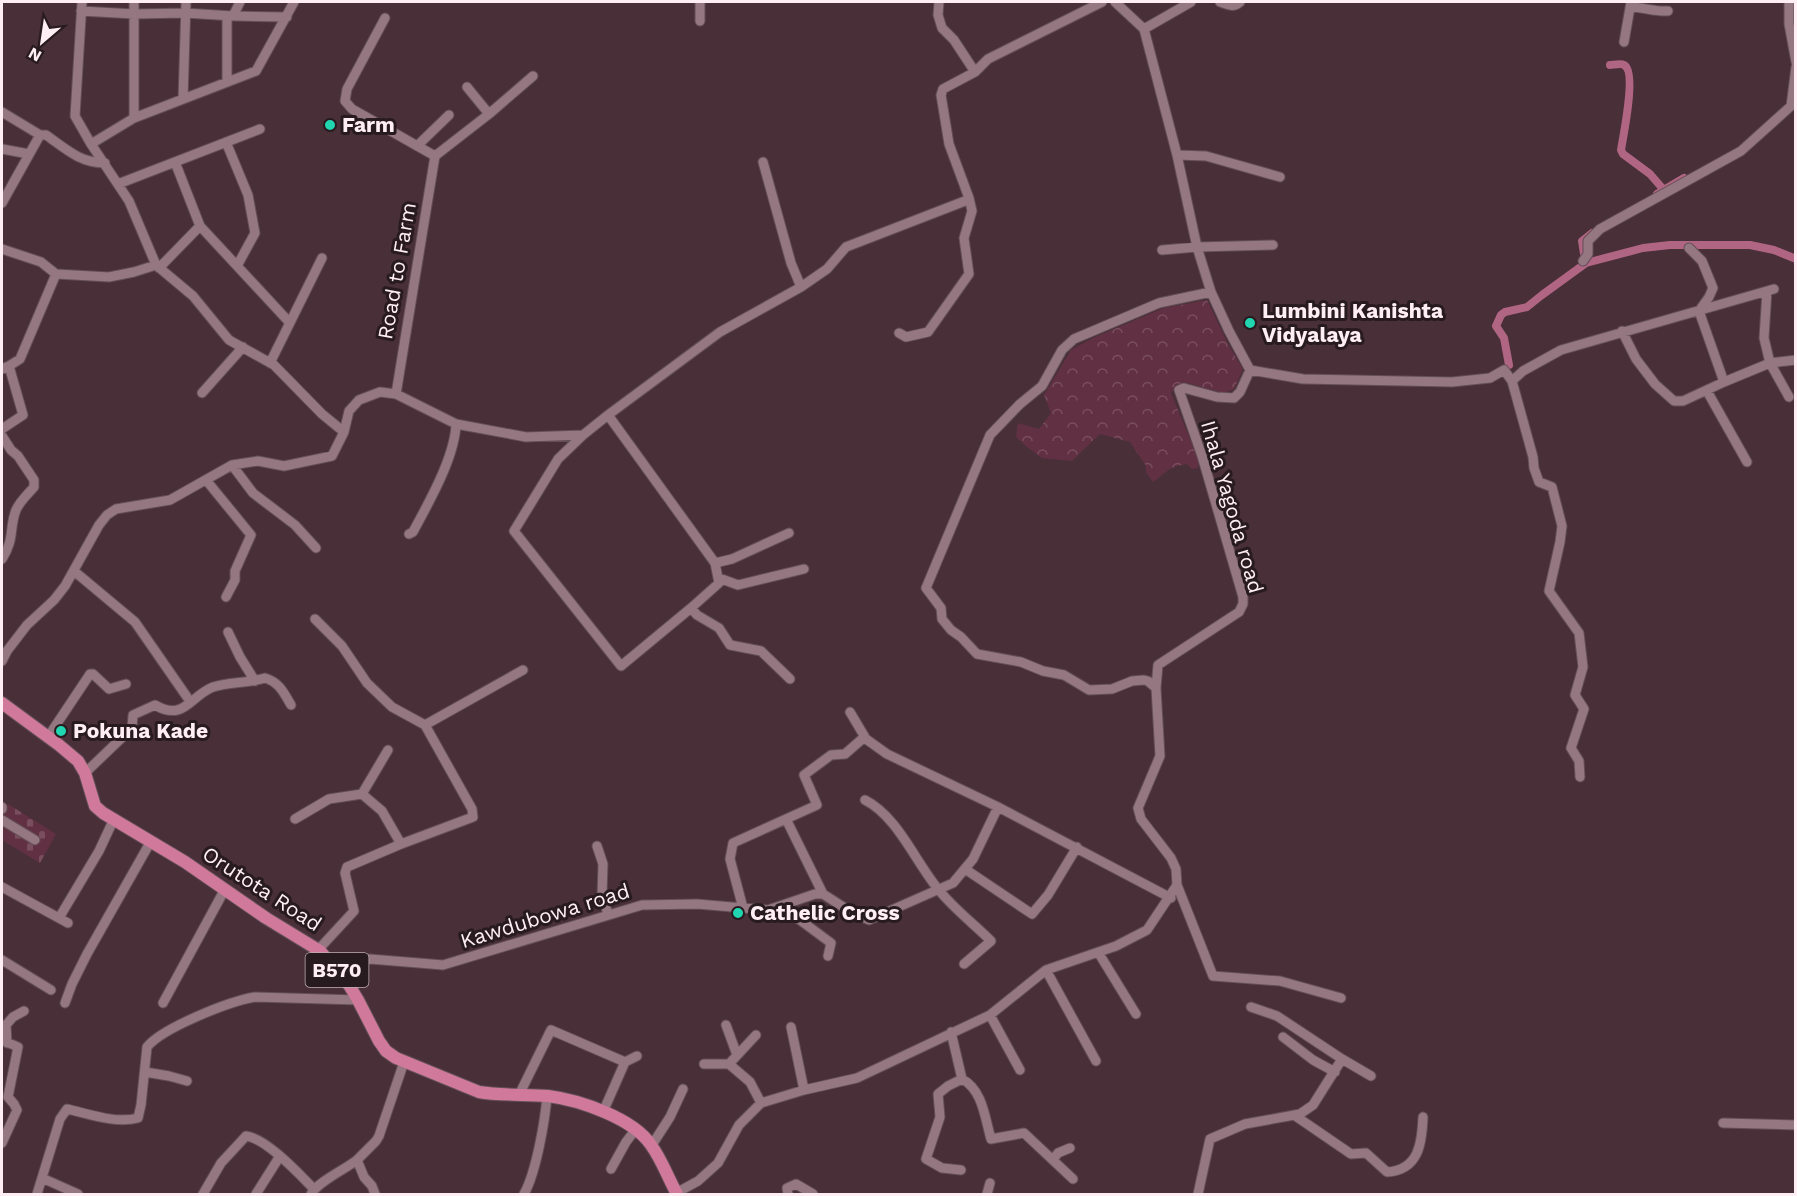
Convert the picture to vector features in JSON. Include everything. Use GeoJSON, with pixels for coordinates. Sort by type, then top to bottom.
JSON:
{"type":"FeatureCollection","features":[{"type":"Feature","properties":{"kind":"main road","name":"Orutota Road"},"geometry":{"type":"LineString","coordinates":[[2,703],[78,761],[85,773],[95,806],[113,821],[151,841],[318,950],[358,1000],[386,1051],[404,1062],[479,1092],[493,1095],[547,1096],[584,1104],[603,1112],[636,1130],[652,1145],[676,1194]]}},
{"type":"Feature","properties":{"kind":"street"},"geometry":{"type":"LineString","coordinates":[[134,2],[134,118]]}},
{"type":"Feature","properties":{"kind":"street"},"geometry":{"type":"LineString","coordinates":[[183,99],[186,2]]}},
{"type":"Feature","properties":{"kind":"street"},"geometry":{"type":"LineString","coordinates":[[227,81],[230,16],[240,2]]}},
{"type":"Feature","properties":{"kind":"street"},"geometry":{"type":"LineString","coordinates":[[91,144],[134,118],[256,71],[294,2]]}},
{"type":"Feature","properties":{"kind":"street"},"geometry":{"type":"LineString","coordinates":[[700,2],[700,21]]}},
{"type":"Feature","properties":{"kind":"street"},"geometry":{"type":"LineString","coordinates":[[939,2],[938,15],[942,28],[954,40],[975,72]]}},
{"type":"Feature","properties":{"kind":"street"},"geometry":{"type":"LineString","coordinates":[[899,333],[906,337],[928,332],[969,274],[964,238],[972,211],[949,144],[941,95],[943,89],[975,72],[988,59],[1102,2]]}},
{"type":"Feature","properties":{"kind":"street"},"geometry":{"type":"LineString","coordinates":[[1115,2],[1144,29],[1177,154],[1197,247],[1211,292],[1250,370],[1303,379],[1452,382],[1490,378],[1504,370],[1512,381],[1534,468],[1539,482],[1552,488],[1562,526],[1549,591],[1580,633],[1583,667],[1575,695],[1584,709],[1571,748],[1579,761],[1580,777]]}},
{"type":"Feature","properties":{"kind":"street"},"geometry":{"type":"LineString","coordinates":[[1144,29],[1191,2]]}},
{"type":"Feature","properties":{"kind":"street"},"geometry":{"type":"LineString","coordinates":[[1220,2],[1235,6],[1240,2]]}},
{"type":"Feature","properties":{"kind":"street"},"geometry":{"type":"LineString","coordinates":[[1585,257],[1588,241],[1600,229],[1741,151],[1793,109],[1796,64],[1789,24],[1789,2]]}},
{"type":"Feature","properties":{"kind":"street"},"geometry":{"type":"LineString","coordinates":[[1624,42],[1630,4],[1657,12],[1668,11]]}},
{"type":"Feature","properties":{"kind":"street"},"geometry":{"type":"LineString","coordinates":[[287,17],[185,13],[134,14],[82,6],[75,116],[129,201],[157,266],[193,296],[229,340],[270,363],[322,414],[344,432]]}},
{"type":"Feature","properties":{"kind":"street"},"geometry":{"type":"LineString","coordinates":[[385,18],[347,89],[345,101],[352,109],[435,156],[533,76]]}},
{"type":"Feature","properties":{"kind":"street"},"geometry":{"type":"LineString","coordinates":[[467,87],[489,114]]}},
{"type":"Feature","properties":{"kind":"street"},"geometry":{"type":"LineString","coordinates":[[2,112],[40,135],[46,135],[83,160],[105,164]]}},
{"type":"Feature","properties":{"kind":"street"},"geometry":{"type":"LineString","coordinates":[[417,146],[448,115]]}},
{"type":"Feature","properties":{"kind":"street"},"geometry":{"type":"LineString","coordinates":[[118,184],[260,129]]}},
{"type":"Feature","properties":{"kind":"street"},"geometry":{"type":"LineString","coordinates":[[2,203],[40,135]]}},
{"type":"Feature","properties":{"kind":"street"},"geometry":{"type":"LineString","coordinates":[[226,142],[248,195],[255,233],[237,266]]}},
{"type":"Feature","properties":{"kind":"street"},"geometry":{"type":"LineString","coordinates":[[2,149],[29,154]]}},
{"type":"Feature","properties":{"kind":"street"},"geometry":{"type":"LineString","coordinates":[[1177,154],[1206,156],[1280,177]]}},
{"type":"Feature","properties":{"kind":"street","name":"Road to Farm"},"geometry":{"type":"LineString","coordinates":[[396,394],[435,156]]}},
{"type":"Feature","properties":{"kind":"street"},"geometry":{"type":"LineString","coordinates":[[175,162],[200,226],[290,323]]}},
{"type":"Feature","properties":{"kind":"street"},"geometry":{"type":"LineString","coordinates":[[763,162],[791,263],[801,287]]}},
{"type":"Feature","properties":{"kind":"street"},"geometry":{"type":"LineString","coordinates":[[608,415],[715,563],[719,578],[719,583],[621,666],[514,531],[558,459],[608,415],[720,332],[801,287],[827,269],[846,247],[969,198]]}},
{"type":"Feature","properties":{"kind":"street"},"geometry":{"type":"LineString","coordinates":[[2,252],[41,262],[56,274],[109,277],[157,266],[200,226]]}},
{"type":"Feature","properties":{"kind":"street"},"geometry":{"type":"LineString","coordinates":[[1162,250],[1273,245]]}},
{"type":"Feature","properties":{"kind":"street"},"geometry":{"type":"LineString","coordinates":[[1689,248],[1702,261],[1713,288],[1699,311]]}},
{"type":"Feature","properties":{"kind":"street"},"geometry":{"type":"LineString","coordinates":[[270,363],[322,258]]}},
{"type":"Feature","properties":{"kind":"street"},"geometry":{"type":"LineString","coordinates":[[2,429],[23,415],[5,368],[20,359],[56,274]]}},
{"type":"Feature","properties":{"kind":"street"},"geometry":{"type":"LineString","coordinates":[[1512,381],[1523,371],[1561,350],[1770,290],[1764,338],[1770,363],[1789,397]]}},
{"type":"Feature","properties":{"kind":"street"},"geometry":{"type":"LineString","coordinates":[[1155,688],[1144,680],[1132,681],[1112,689],[1089,690],[1064,675],[1043,671],[1021,662],[977,654],[942,619],[941,608],[926,588],[990,435],[1020,404],[1042,386],[1062,350],[1074,339],[1158,303],[1211,292]]}},
{"type":"Feature","properties":{"kind":"street"},"geometry":{"type":"LineString","coordinates":[[1699,311],[1724,382]]}},
{"type":"Feature","properties":{"kind":"street"},"geometry":{"type":"LineString","coordinates":[[1622,331],[1636,359],[1655,384],[1674,400],[1683,401],[1770,363],[1796,360]]}},
{"type":"Feature","properties":{"kind":"street"},"geometry":{"type":"LineString","coordinates":[[202,393],[243,347]]}},
{"type":"Feature","properties":{"kind":"street","name":"Ihala Yagoda road"},"geometry":{"type":"LineString","coordinates":[[1177,885],[1176,869],[1171,858],[1142,819],[1138,808],[1160,756],[1155,688],[1158,665],[1223,624],[1239,612],[1243,604],[1243,597],[1202,456],[1179,390],[1184,388],[1217,397],[1234,398],[1240,392],[1250,370]]}},
{"type":"Feature","properties":{"kind":"street"},"geometry":{"type":"LineString","coordinates":[[1707,391],[1748,462]]}},
{"type":"Feature","properties":{"kind":"street"},"geometry":{"type":"LineString","coordinates":[[2,661],[27,625],[54,600],[65,586],[107,514],[116,509],[170,500],[232,465],[258,460],[284,466],[332,456],[344,432],[349,411],[359,400],[380,392],[396,394],[456,424],[526,437],[583,435]]}},
{"type":"Feature","properties":{"kind":"street"},"geometry":{"type":"LineString","coordinates":[[409,534],[413,532],[435,492],[456,437],[456,424]]}},
{"type":"Feature","properties":{"kind":"street"},"geometry":{"type":"LineString","coordinates":[[2,436],[34,480],[34,487],[16,510],[10,545],[2,559]]}},
{"type":"Feature","properties":{"kind":"street"},"geometry":{"type":"LineString","coordinates":[[232,465],[253,493],[295,525],[316,548]]}},
{"type":"Feature","properties":{"kind":"street"},"geometry":{"type":"LineString","coordinates":[[206,480],[251,535],[235,571],[235,580],[226,597]]}},
{"type":"Feature","properties":{"kind":"street"},"geometry":{"type":"LineString","coordinates":[[715,563],[732,559],[789,533]]}},
{"type":"Feature","properties":{"kind":"street"},"geometry":{"type":"LineString","coordinates":[[719,578],[738,585],[804,568]]}},
{"type":"Feature","properties":{"kind":"street"},"geometry":{"type":"LineString","coordinates":[[74,571],[135,622],[187,697]]}},
{"type":"Feature","properties":{"kind":"street"},"geometry":{"type":"LineString","coordinates":[[691,608],[697,615],[719,628],[730,645],[761,651],[790,679]]}},
{"type":"Feature","properties":{"kind":"street"},"geometry":{"type":"LineString","coordinates":[[315,619],[342,646],[367,683],[392,707],[425,725],[472,809],[473,817],[347,867],[345,873],[354,911],[318,950]]}},
{"type":"Feature","properties":{"kind":"street"},"geometry":{"type":"LineString","coordinates":[[228,632],[255,681]]}},
{"type":"Feature","properties":{"kind":"street"},"geometry":{"type":"LineString","coordinates":[[425,725],[523,670]]}},
{"type":"Feature","properties":{"kind":"street"},"geometry":{"type":"LineString","coordinates":[[48,737],[90,674],[109,688],[126,684]]}},
{"type":"Feature","properties":{"kind":"street"},"geometry":{"type":"LineString","coordinates":[[85,773],[137,730],[133,715],[155,705],[166,711],[178,710],[213,687],[265,678],[279,686],[291,705]]}},
{"type":"Feature","properties":{"kind":"street"},"geometry":{"type":"LineString","coordinates":[[850,712],[866,739],[886,754],[998,807],[1171,898]]}},
{"type":"Feature","properties":{"kind":"street"},"geometry":{"type":"LineString","coordinates":[[743,908],[730,859],[733,843],[818,805],[804,775],[831,756],[845,754],[866,739]]}},
{"type":"Feature","properties":{"kind":"street"},"geometry":{"type":"LineString","coordinates":[[362,794],[388,750]]}},
{"type":"Feature","properties":{"kind":"street"},"geometry":{"type":"LineString","coordinates":[[295,819],[329,799],[362,794],[382,811],[401,844]]}},
{"type":"Feature","properties":{"kind":"street"},"geometry":{"type":"LineString","coordinates":[[865,800],[877,806],[893,825],[938,890],[991,940],[964,964]]}},
{"type":"Feature","properties":{"kind":"street"},"geometry":{"type":"LineString","coordinates":[[786,819],[823,894],[851,912],[869,920],[953,883],[973,859],[998,807]]}},
{"type":"Feature","properties":{"kind":"street"},"geometry":{"type":"LineString","coordinates":[[2,820],[35,840]]}},
{"type":"Feature","properties":{"kind":"street"},"geometry":{"type":"LineString","coordinates":[[2,887],[64,921],[113,821]]}},
{"type":"Feature","properties":{"kind":"street"},"geometry":{"type":"LineString","coordinates":[[66,1003],[72,984],[87,954],[151,841]]}},
{"type":"Feature","properties":{"kind":"street"},"geometry":{"type":"LineString","coordinates":[[597,846],[603,864],[602,895],[608,914]]}},
{"type":"Feature","properties":{"kind":"street"},"geometry":{"type":"LineString","coordinates":[[965,869],[1032,914],[1048,895],[1077,847]]}},
{"type":"Feature","properties":{"kind":"street"},"geometry":{"type":"LineString","coordinates":[[676,1194],[698,1181],[718,1162],[739,1125],[761,1103],[857,1078],[990,1015],[1046,970],[1116,946],[1147,930],[1171,898],[1177,885]]}},
{"type":"Feature","properties":{"kind":"street"},"geometry":{"type":"LineString","coordinates":[[1177,885],[1213,976],[1281,981],[1341,998]]}},
{"type":"Feature","properties":{"kind":"street"},"geometry":{"type":"LineString","coordinates":[[163,1003],[225,889]]}},
{"type":"Feature","properties":{"kind":"street","name":"Kawdubowa road"},"geometry":{"type":"LineString","coordinates":[[329,961],[370,959],[443,965],[642,905],[697,903],[768,910],[815,894],[823,894]]}},
{"type":"Feature","properties":{"kind":"street"},"geometry":{"type":"LineString","coordinates":[[781,906],[831,943],[828,956]]}},
{"type":"Feature","properties":{"kind":"street"},"geometry":{"type":"LineString","coordinates":[[1098,952],[1136,1014]]}},
{"type":"Feature","properties":{"kind":"street"},"geometry":{"type":"LineString","coordinates":[[2,960],[51,990]]}},
{"type":"Feature","properties":{"kind":"street"},"geometry":{"type":"LineString","coordinates":[[1046,970],[1096,1061]]}},
{"type":"Feature","properties":{"kind":"street"},"geometry":{"type":"LineString","coordinates":[[37,1194],[63,1111],[67,1108],[126,1120],[138,1118],[147,1047],[154,1040],[221,1006],[255,997],[358,1000]]}},
{"type":"Feature","properties":{"kind":"street"},"geometry":{"type":"LineString","coordinates":[[1251,1007],[1277,1016],[1371,1076]]}},
{"type":"Feature","properties":{"kind":"street"},"geometry":{"type":"LineString","coordinates":[[2,1143],[5,1126],[17,1110],[8,1097],[18,1047],[4,1041],[6,1025],[13,1017],[24,1011]]}},
{"type":"Feature","properties":{"kind":"street"},"geometry":{"type":"LineString","coordinates":[[990,1015],[1020,1070]]}},
{"type":"Feature","properties":{"kind":"street"},"geometry":{"type":"LineString","coordinates":[[726,1026],[737,1055]]}},
{"type":"Feature","properties":{"kind":"street"},"geometry":{"type":"LineString","coordinates":[[791,1027],[804,1090]]}},
{"type":"Feature","properties":{"kind":"street"},"geometry":{"type":"LineString","coordinates":[[519,1095],[550,1030],[625,1062]]}},
{"type":"Feature","properties":{"kind":"street"},"geometry":{"type":"LineString","coordinates":[[951,1032],[962,1079]]}},
{"type":"Feature","properties":{"kind":"street"},"geometry":{"type":"LineString","coordinates":[[729,1064],[756,1035]]}},
{"type":"Feature","properties":{"kind":"street"},"geometry":{"type":"LineString","coordinates":[[1283,1037],[1313,1060],[1335,1072]]}},
{"type":"Feature","properties":{"kind":"street"},"geometry":{"type":"LineString","coordinates":[[603,1112],[625,1062],[637,1056]]}},
{"type":"Feature","properties":{"kind":"street"},"geometry":{"type":"LineString","coordinates":[[1198,1194],[1210,1138],[1245,1124],[1300,1114],[1313,1105],[1342,1059]]}},
{"type":"Feature","properties":{"kind":"street"},"geometry":{"type":"LineString","coordinates":[[203,1194],[220,1163],[246,1137],[254,1137],[280,1156],[312,1192],[357,1160],[376,1141],[404,1062]]}},
{"type":"Feature","properties":{"kind":"street"},"geometry":{"type":"LineString","coordinates":[[704,1064],[729,1064],[750,1082],[761,1103]]}},
{"type":"Feature","properties":{"kind":"street"},"geometry":{"type":"LineString","coordinates":[[145,1072],[187,1081]]}},
{"type":"Feature","properties":{"kind":"street"},"geometry":{"type":"LineString","coordinates":[[962,1079],[970,1083],[978,1093],[991,1139],[1024,1133],[1072,1179]]}},
{"type":"Feature","properties":{"kind":"street"},"geometry":{"type":"LineString","coordinates":[[961,1170],[942,1168],[926,1159],[940,1117],[938,1094],[962,1079]]}},
{"type":"Feature","properties":{"kind":"street"},"geometry":{"type":"LineString","coordinates":[[652,1145],[670,1117],[683,1089]]}},
{"type":"Feature","properties":{"kind":"street"},"geometry":{"type":"LineString","coordinates":[[524,1194],[530,1181],[541,1137],[547,1096]]}},
{"type":"Feature","properties":{"kind":"street"},"geometry":{"type":"LineString","coordinates":[[1294,1115],[1351,1154],[1366,1153],[1387,1172],[1398,1171],[1415,1157],[1422,1140],[1423,1117]]}},
{"type":"Feature","properties":{"kind":"street"},"geometry":{"type":"LineString","coordinates":[[1723,1124],[1796,1125]]}},
{"type":"Feature","properties":{"kind":"street"},"geometry":{"type":"LineString","coordinates":[[611,1169],[626,1142],[636,1130]]}},
{"type":"Feature","properties":{"kind":"street"},"geometry":{"type":"LineString","coordinates":[[1053,1160],[1058,1153],[1070,1148]]}},
{"type":"Feature","properties":{"kind":"street"},"geometry":{"type":"LineString","coordinates":[[256,1194],[280,1156]]}},
{"type":"Feature","properties":{"kind":"street"},"geometry":{"type":"LineString","coordinates":[[357,1160],[375,1194]]}},
{"type":"Feature","properties":{"kind":"street"},"geometry":{"type":"LineString","coordinates":[[42,1178],[78,1194]]}},
{"type":"Feature","properties":{"kind":"street"},"geometry":{"type":"LineString","coordinates":[[987,1194],[990,1182]]}},
{"type":"Feature","properties":{"kind":"street"},"geometry":{"type":"LineString","coordinates":[[788,1194],[787,1188],[796,1184],[813,1194]]}},
{"type":"Feature","properties":{"kind":"green space"},"geometry":{"type":"Polygon","coordinates":[[[1207,300],[1243,369],[1234,389],[1224,393],[1188,383],[1176,385],[1171,393],[1199,461],[1198,468],[1192,469],[1187,464],[1176,466],[1153,482],[1146,472],[1146,466],[1130,442],[1100,434],[1072,461],[1042,458],[1016,437],[1018,423],[1039,429],[1051,413],[1044,395],[1071,350],[1095,337],[1164,308],[1207,300]]]}},
{"type":"Feature","properties":{"kind":"green space"},"geometry":{"type":"Polygon","coordinates":[[[8,804],[56,834],[40,863],[2,840],[2,807],[5,809],[8,804]]]}},
{"type":"Feature","properties":{"kind":"waterway"},"geometry":{"type":"LineString","coordinates":[[1610,65],[1624,65],[1628,70],[1628,105],[1621,150],[1623,154],[1650,174],[1663,189]]}},
{"type":"Feature","properties":{"kind":"waterway"},"geometry":{"type":"LineString","coordinates":[[1657,194],[1684,178]]}},
{"type":"Feature","properties":{"kind":"waterway"},"geometry":{"type":"LineString","coordinates":[[1585,260],[1582,241],[1592,233]]}},
{"type":"Feature","properties":{"kind":"waterway"},"geometry":{"type":"LineString","coordinates":[[1509,365],[1504,338],[1496,326],[1501,315],[1527,307],[1586,263],[1643,248],[1670,245],[1750,245],[1774,250],[1796,259]]}},
{"type":"Feature","properties":{"kind":"place","name":"Farm"},"geometry":{"type":"Point","coordinates":[330,125]}},
{"type":"Feature","properties":{"kind":"place","name":"Lumbini Kanishta Vidyalaya"},"geometry":{"type":"Point","coordinates":[1250,323]}},
{"type":"Feature","properties":{"kind":"place","name":"Pokuna Kade"},"geometry":{"type":"Point","coordinates":[61,731]}},
{"type":"Feature","properties":{"kind":"place","name":"Cathelic Cross"},"geometry":{"type":"Point","coordinates":[738,913]}}]}
